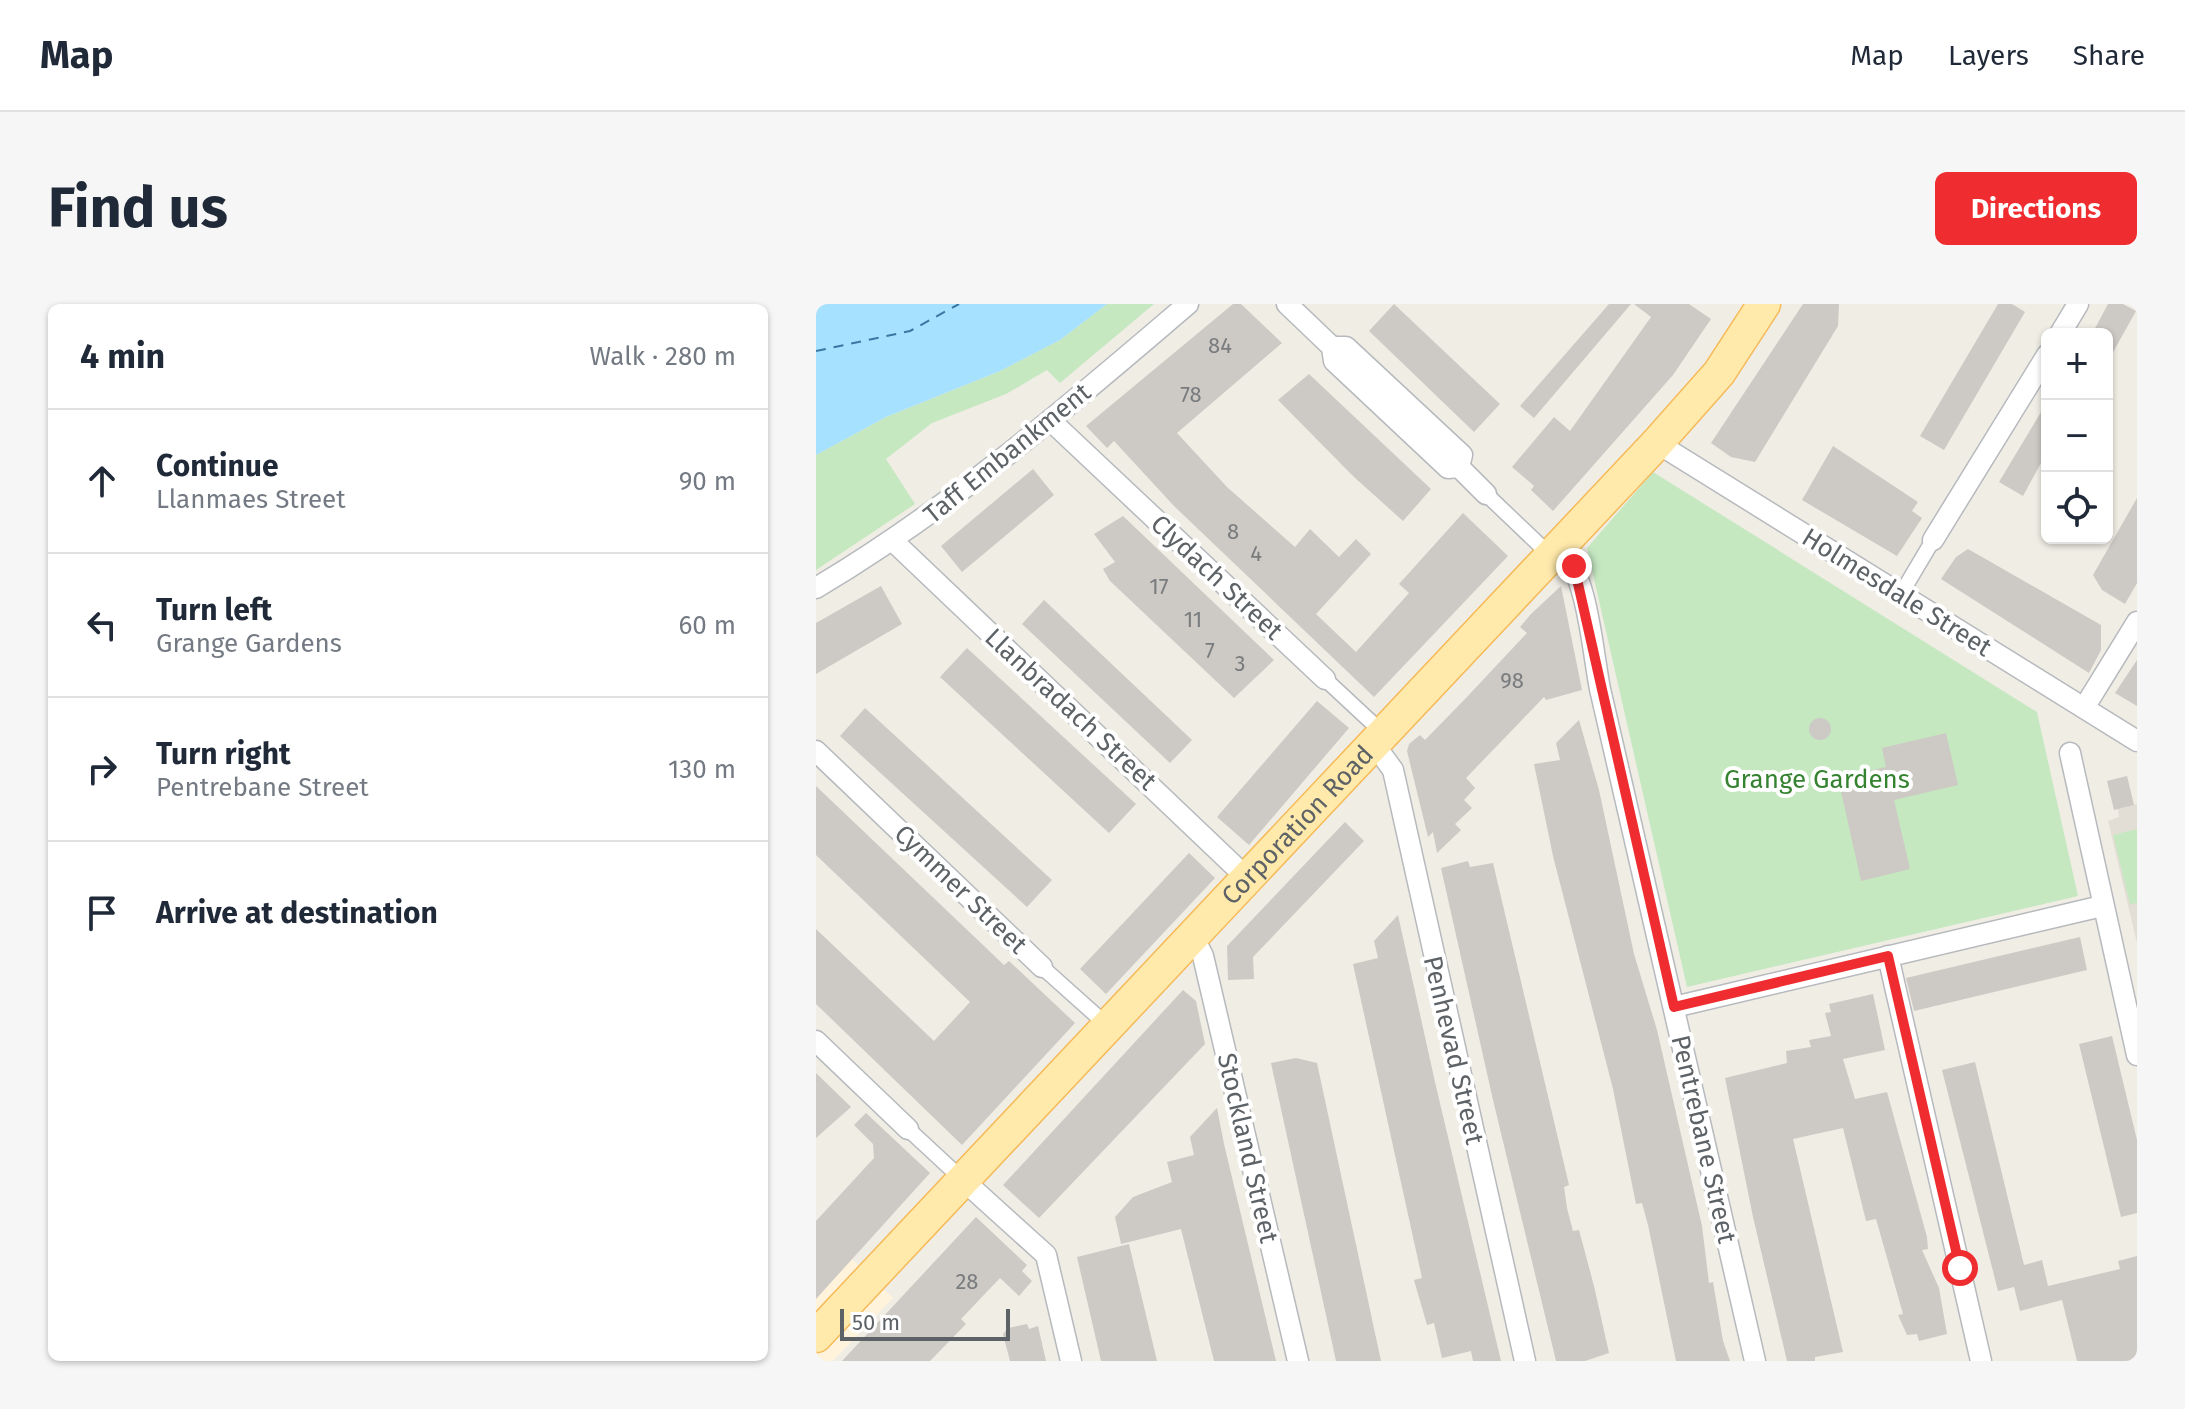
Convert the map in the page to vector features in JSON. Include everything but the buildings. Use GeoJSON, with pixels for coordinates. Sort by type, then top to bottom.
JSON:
{"type":"FeatureCollection","features":[{"type":"Feature","properties":{"kind":"main road","name":"Corporation Road"},"geometry":{"type":"LineString","coordinates":[[816,1336],[1657,443],[1719,373],[1758,306]]}},
{"type":"Feature","properties":{"kind":"street","name":"Taff Embankment"},"geometry":{"type":"LineString","coordinates":[[816,588],[893,541],[991,471],[1188,304]]}},
{"type":"Feature","properties":{"kind":"street"},"geometry":{"type":"LineString","coordinates":[[1287,304],[1332,347],[1334,361],[1448,468],[1459,467],[1555,552]]}},
{"type":"Feature","properties":{"kind":"street"},"geometry":{"type":"LineString","coordinates":[[2064,328],[2078,304]]}},
{"type":"Feature","properties":{"kind":"street"},"geometry":{"type":"LineString","coordinates":[[1901,594],[2041,365]]}},
{"type":"Feature","properties":{"kind":"street","name":"Clydach Street"},"geometry":{"type":"LineString","coordinates":[[1051,421],[1325,679],[1379,739]]}},
{"type":"Feature","properties":{"kind":"street","name":"Holmesdale Street"},"geometry":{"type":"LineString","coordinates":[[1657,443],[2137,741]]}},
{"type":"Feature","properties":{"kind":"street","name":"Llanbradach Street"},"geometry":{"type":"LineString","coordinates":[[893,541],[1247,878]]}},
{"type":"Feature","properties":{"kind":"street","name":"Pentrebane Street"},"geometry":{"type":"LineString","coordinates":[[1555,552],[1572,562],[1577,579],[1755,1361]]}},
{"type":"Feature","properties":{"kind":"street"},"geometry":{"type":"LineString","coordinates":[[2084,708],[2137,622]]}},
{"type":"Feature","properties":{"kind":"street","name":"Penhevad Street"},"geometry":{"type":"LineString","coordinates":[[1379,739],[1393,770],[1525,1361]]}},
{"type":"Feature","properties":{"kind":"street","name":"Cymmer Street"},"geometry":{"type":"LineString","coordinates":[[816,751],[1108,1026]]}},
{"type":"Feature","properties":{"kind":"street"},"geometry":{"type":"LineString","coordinates":[[2070,753],[2137,1055]]}},
{"type":"Feature","properties":{"kind":"street"},"geometry":{"type":"LineString","coordinates":[[1674,1007],[2102,906]]}},
{"type":"Feature","properties":{"kind":"street","name":"Stockland Street"},"geometry":{"type":"LineString","coordinates":[[1193,936],[1203,956],[1298,1361]]}},
{"type":"Feature","properties":{"kind":"street"},"geometry":{"type":"LineString","coordinates":[[1888,956],[1981,1361]]}},
{"type":"Feature","properties":{"kind":"street"},"geometry":{"type":"LineString","coordinates":[[816,1041],[1046,1255],[1071,1361]]}},
{"type":"Feature","properties":{"kind":"shaded area"},"geometry":{"type":"Polygon","coordinates":[[[2137,804],[2137,943],[2108,821],[2119,817],[2118,809],[2137,804]]]}},
{"type":"Feature","properties":{"kind":"shaded area"},"geometry":{"type":"Polygon","coordinates":[[[816,1225],[893,1298],[833,1361],[816,1361],[816,1225]]]}},
{"type":"Feature","properties":{"kind":"green space"},"geometry":{"type":"Polygon","coordinates":[[[1107,304],[1154,304],[1060,383],[1047,370],[1006,394],[932,423],[886,459],[915,504],[816,570],[816,455],[886,417],[1000,371],[1060,340],[1107,304]]]}},
{"type":"Feature","properties":{"kind":"green space","name":"Grange Gardens"},"geometry":{"type":"Polygon","coordinates":[[[1653,472],[2037,712],[2078,896],[1687,987],[1587,548],[1653,472]]]}},
{"type":"Feature","properties":{"kind":"green space"},"geometry":{"type":"Polygon","coordinates":[[[2137,829],[2137,903],[2130,904],[2113,835],[2137,829]]]}},
{"type":"Feature","properties":{"kind":"water"},"geometry":{"type":"Polygon","coordinates":[[[816,304],[1107,304],[1060,340],[1000,371],[886,417],[816,455],[816,304]]]}},
{"type":"Feature","properties":{"kind":"ferry route"},"geometry":{"type":"LineString","coordinates":[[816,351],[910,331],[959,304]]}},
{"type":"Feature","properties":{"kind":"route"},"geometry":{"type":"LineString","coordinates":[[1574,566],[1674,1007],[1888,956],[1960,1268]]}}]}
